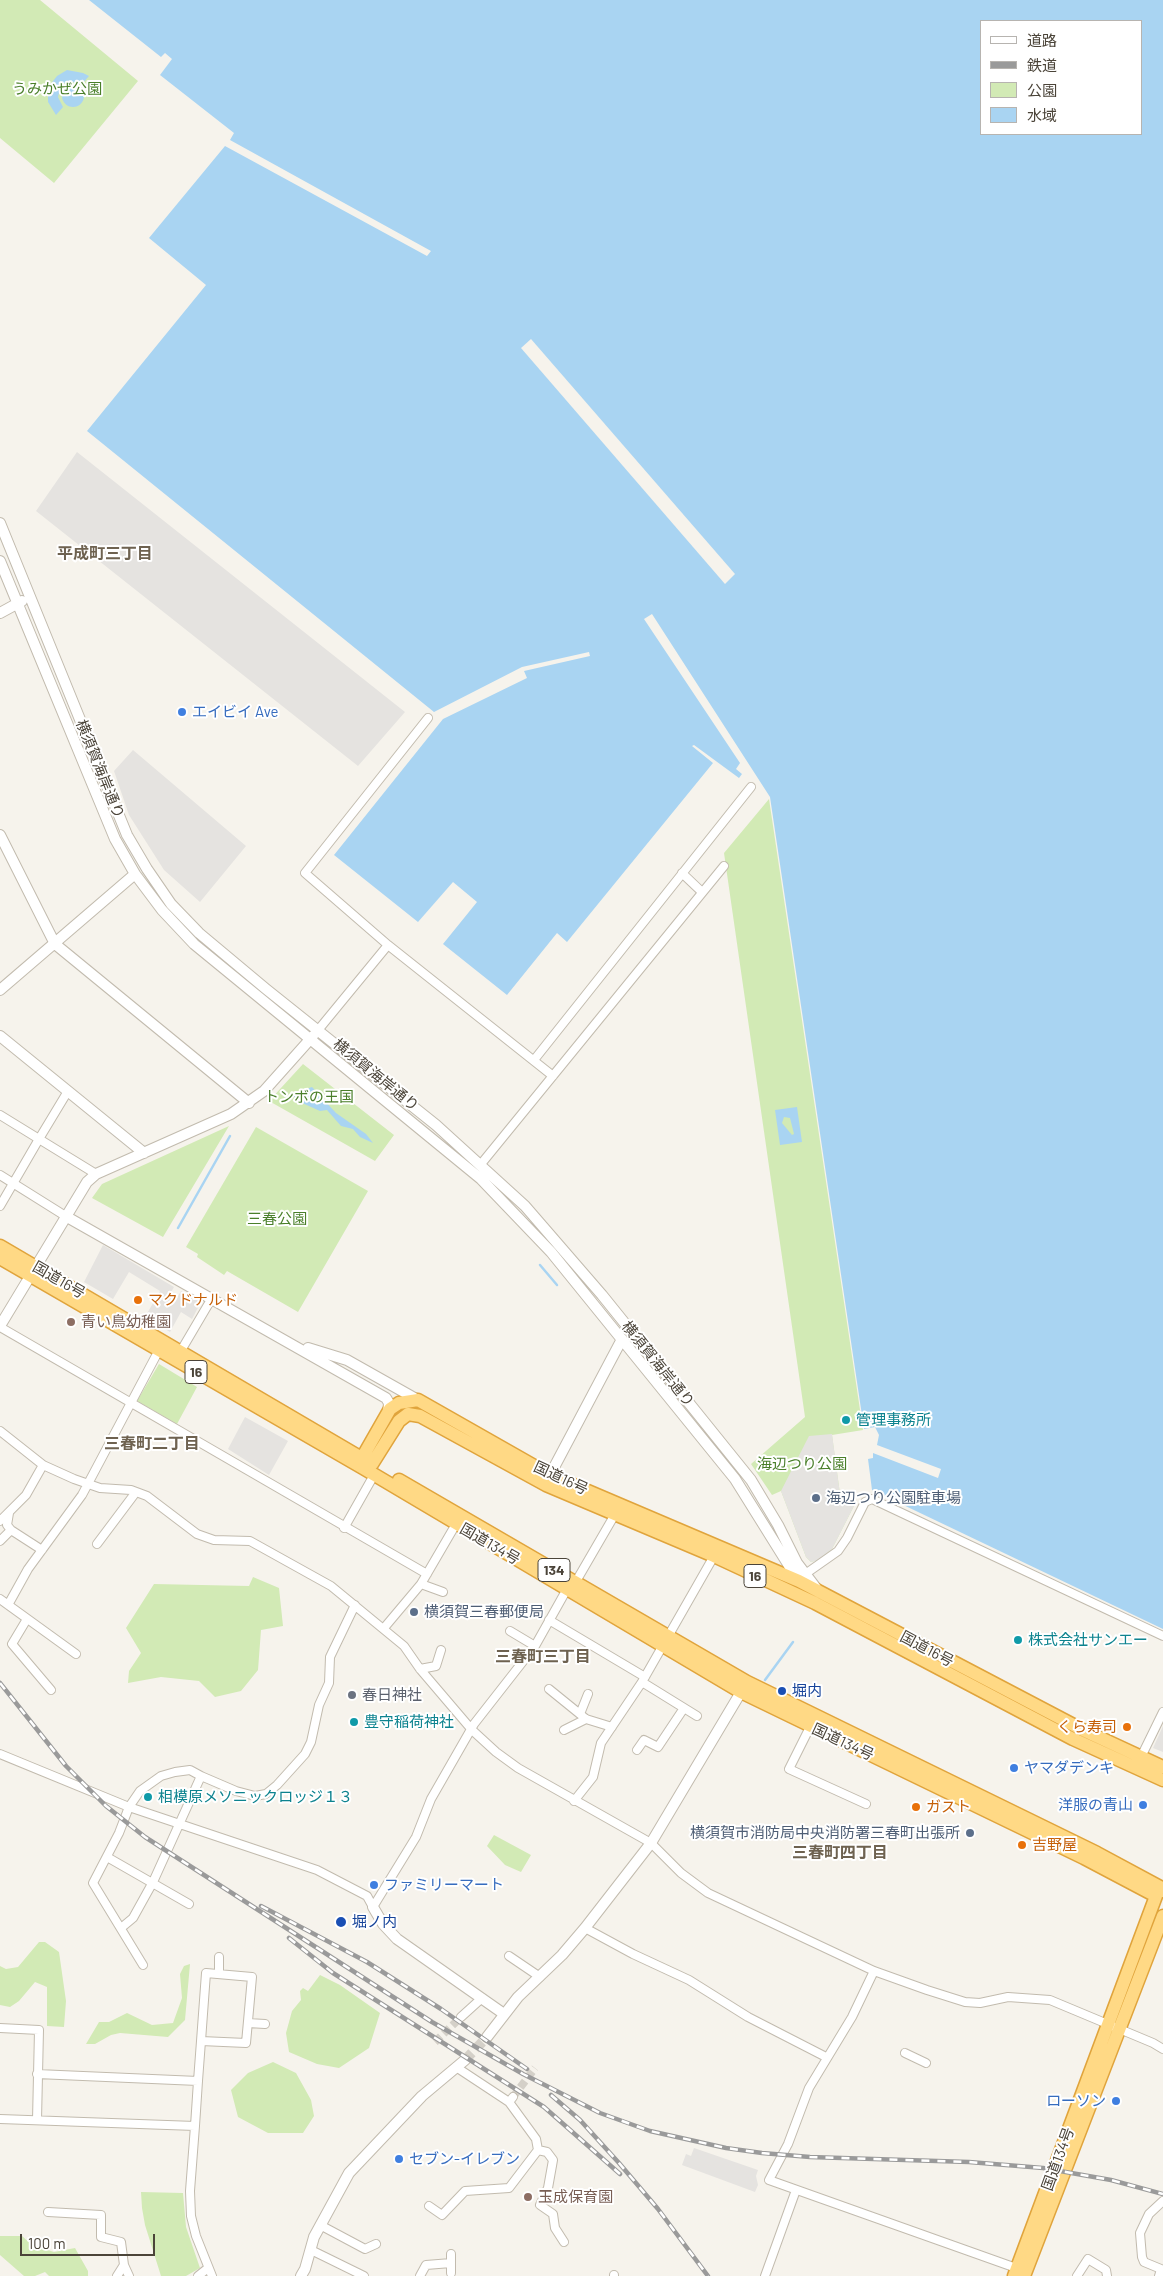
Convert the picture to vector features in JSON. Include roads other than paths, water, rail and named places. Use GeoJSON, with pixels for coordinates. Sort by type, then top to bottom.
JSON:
{"type":"FeatureCollection","features":[{"type":"Feature","properties":{"kind":"highway","name":"国道16号"},"geometry":{"type":"LineString","coordinates":[[0,1246],[33,1271],[159,1350],[178,1355]]}},
{"type":"Feature","properties":{"kind":"highway","name":"国道16号"},"geometry":{"type":"LineString","coordinates":[[0,1258],[33,1271],[368,1466],[399,1421],[408,1414],[420,1416],[546,1485],[614,1516],[817,1598],[1081,1729],[1163,1767]]}},
{"type":"Feature","properties":{"kind":"highway","name":"国道16号"},"geometry":{"type":"LineString","coordinates":[[418,1400],[550,1475],[801,1579],[817,1598],[1073,1739],[1163,1780]]}},
{"type":"Feature","properties":{"kind":"highway"},"geometry":{"type":"LineString","coordinates":[[368,1466],[388,1413],[399,1402],[418,1400]]}},
{"type":"Feature","properties":{"kind":"highway","name":"国道134号"},"geometry":{"type":"LineString","coordinates":[[368,1466],[456,1524],[570,1585]]}},
{"type":"Feature","properties":{"kind":"highway","name":"国道134号"},"geometry":{"type":"LineString","coordinates":[[368,1466],[810,1727],[1084,1858],[1161,1889]]}},
{"type":"Feature","properties":{"kind":"highway","name":"国道134号"},"geometry":{"type":"LineString","coordinates":[[744,1687],[1097,1853],[1161,1889]]}},
{"type":"Feature","properties":{"kind":"highway","name":"国道134号"},"geometry":{"type":"LineString","coordinates":[[1020,2273],[1113,2026],[1161,1889]]}},
{"type":"Feature","properties":{"kind":"highway","name":"国道134号"},"geometry":{"type":"LineString","coordinates":[[1113,2026],[1163,1916]]}},
{"type":"Feature","properties":{"kind":"street","name":"横須賀海岸通り"},"geometry":{"type":"LineString","coordinates":[[0,523],[127,835],[171,904],[199,933],[481,1164],[525,1206],[602,1295],[751,1480],[778,1525],[801,1579]]}},
{"type":"Feature","properties":{"kind":"street"},"geometry":{"type":"LineString","coordinates":[[0,561],[16,604],[115,839],[134,874],[162,910],[194,944],[481,1179],[551,1252],[735,1478],[801,1579],[827,1561],[842,1546],[865,1502],[872,1499],[1163,1636]]}},
{"type":"Feature","properties":{"kind":"street"},"geometry":{"type":"LineString","coordinates":[[0,612],[29,597]]}},
{"type":"Feature","properties":{"kind":"street"},"geometry":{"type":"LineString","coordinates":[[428,718],[305,873],[388,945],[553,1076]]}},
{"type":"Feature","properties":{"kind":"street"},"geometry":{"type":"LineString","coordinates":[[534,1060],[751,787]]}},
{"type":"Feature","properties":{"kind":"street"},"geometry":{"type":"LineString","coordinates":[[0,835],[55,944],[250,1103]]}},
{"type":"Feature","properties":{"kind":"street"},"geometry":{"type":"LineString","coordinates":[[481,1164],[724,866]]}},
{"type":"Feature","properties":{"kind":"street"},"geometry":{"type":"LineString","coordinates":[[0,990],[134,874]]}},
{"type":"Feature","properties":{"kind":"street"},"geometry":{"type":"LineString","coordinates":[[682,874],[702,892]]}},
{"type":"Feature","properties":{"kind":"street"},"geometry":{"type":"LineString","coordinates":[[388,945],[319,1030],[264,1091],[250,1103],[232,1114],[96,1174],[87,1182],[0,1326],[344,1528],[427,1574]]}},
{"type":"Feature","properties":{"kind":"street"},"geometry":{"type":"LineString","coordinates":[[0,1036],[144,1153]]}},
{"type":"Feature","properties":{"kind":"street"},"geometry":{"type":"LineString","coordinates":[[0,1206],[68,1091]]}},
{"type":"Feature","properties":{"kind":"street"},"geometry":{"type":"LineString","coordinates":[[0,1115],[96,1174]]}},
{"type":"Feature","properties":{"kind":"street"},"geometry":{"type":"LineString","coordinates":[[0,1175],[67,1217],[386,1398],[389,1403],[388,1413]]}},
{"type":"Feature","properties":{"kind":"street"},"geometry":{"type":"LineString","coordinates":[[178,1355],[212,1298]]}},
{"type":"Feature","properties":{"kind":"street"},"geometry":{"type":"LineString","coordinates":[[550,1475],[622,1339]]}},
{"type":"Feature","properties":{"kind":"street"},"geometry":{"type":"LineString","coordinates":[[288,1341],[347,1360],[418,1400]]}},
{"type":"Feature","properties":{"kind":"street"},"geometry":{"type":"LineString","coordinates":[[8,1605],[28,1569],[89,1484],[130,1402],[159,1350]]}},
{"type":"Feature","properties":{"kind":"street"},"geometry":{"type":"LineString","coordinates":[[0,1431],[43,1465],[100,1488],[131,1490],[147,1496],[197,1534],[214,1540],[250,1541],[331,1586],[404,1646],[420,1669],[472,1730],[518,1768],[651,1843],[681,1873],[708,1893],[874,1971],[965,2002],[980,2003],[1008,1996],[1050,2000],[1153,2043],[1163,2050]]}},
{"type":"Feature","properties":{"kind":"street"},"geometry":{"type":"LineString","coordinates":[[0,1521],[26,1495],[43,1465]]}},
{"type":"Feature","properties":{"kind":"street"},"geometry":{"type":"LineString","coordinates":[[344,1528],[368,1466]]}},
{"type":"Feature","properties":{"kind":"street"},"geometry":{"type":"LineString","coordinates":[[97,1544],[136,1492]]}},
{"type":"Feature","properties":{"kind":"street"},"geometry":{"type":"LineString","coordinates":[[9,1513],[7,1525],[11,1530],[42,1550]]}},
{"type":"Feature","properties":{"kind":"street"},"geometry":{"type":"LineString","coordinates":[[373,1907],[416,1837],[431,1799],[474,1724],[520,1668],[535,1646],[570,1585],[614,1516]]}},
{"type":"Feature","properties":{"kind":"street"},"geometry":{"type":"LineString","coordinates":[[384,1628],[421,1584],[456,1524]]}},
{"type":"Feature","properties":{"kind":"street"},"geometry":{"type":"LineString","coordinates":[[0,1541],[11,1530]]}},
{"type":"Feature","properties":{"kind":"street"},"geometry":{"type":"LineString","coordinates":[[574,1801],[593,1776],[601,1742],[644,1679],[714,1556]]}},
{"type":"Feature","properties":{"kind":"street"},"geometry":{"type":"LineString","coordinates":[[421,1584],[443,1592]]}},
{"type":"Feature","properties":{"kind":"street"},"geometry":{"type":"LineString","coordinates":[[0,1599],[76,1654]]}},
{"type":"Feature","properties":{"kind":"street"},"geometry":{"type":"LineString","coordinates":[[143,1966],[93,1883],[107,1857],[129,1807],[140,1791],[161,1776],[190,1770],[236,1791],[255,1796],[266,1794],[277,1785],[305,1754],[310,1742],[319,1705],[329,1683],[330,1657],[355,1605]]}},
{"type":"Feature","properties":{"kind":"street"},"geometry":{"type":"LineString","coordinates":[[27,1619],[12,1644],[51,1690]]}},
{"type":"Feature","properties":{"kind":"street"},"geometry":{"type":"LineString","coordinates":[[549,1620],[644,1679],[697,1716]]}},
{"type":"Feature","properties":{"kind":"street"},"geometry":{"type":"LineString","coordinates":[[510,1631],[535,1646]]}},
{"type":"Feature","properties":{"kind":"street"},"geometry":{"type":"LineString","coordinates":[[420,1669],[436,1666],[441,1650]]}},
{"type":"Feature","properties":{"kind":"street"},"geometry":{"type":"LineString","coordinates":[[487,2037],[504,2014],[585,1928],[651,1843],[744,1687]]}},
{"type":"Feature","properties":{"kind":"street"},"geometry":{"type":"LineString","coordinates":[[549,1689],[583,1716],[612,1727]]}},
{"type":"Feature","properties":{"kind":"street"},"geometry":{"type":"LineString","coordinates":[[564,1730],[583,1716],[588,1694]]}},
{"type":"Feature","properties":{"kind":"street"},"geometry":{"type":"LineString","coordinates":[[638,1750],[644,1740],[658,1747],[684,1708]]}},
{"type":"Feature","properties":{"kind":"street"},"geometry":{"type":"LineString","coordinates":[[1142,1757],[1163,1712]]}},
{"type":"Feature","properties":{"kind":"street"},"geometry":{"type":"LineString","coordinates":[[810,1727],[788,1769],[866,1804]]}},
{"type":"Feature","properties":{"kind":"street"},"geometry":{"type":"LineString","coordinates":[[0,1754],[129,1807],[317,1870],[367,1896],[383,1924],[397,1939],[504,2014]]}},
{"type":"Feature","properties":{"kind":"street"},"geometry":{"type":"LineString","coordinates":[[121,1928],[133,1918],[153,1882],[201,1776]]}},
{"type":"Feature","properties":{"kind":"street"},"geometry":{"type":"LineString","coordinates":[[107,1857],[189,1904]]}},
{"type":"Feature","properties":{"kind":"street"},"geometry":{"type":"LineString","coordinates":[[585,1928],[633,1954],[689,1980],[748,2017],[826,2057]]}},
{"type":"Feature","properties":{"kind":"street"},"geometry":{"type":"LineString","coordinates":[[509,1956],[540,1977]]}},
{"type":"Feature","properties":{"kind":"street"},"geometry":{"type":"LineString","coordinates":[[218,1974],[219,1957]]}},
{"type":"Feature","properties":{"kind":"street"},"geometry":{"type":"LineString","coordinates":[[874,1971],[852,2017],[826,2057],[809,2088],[788,2144],[769,2180],[1020,2273]]}},
{"type":"Feature","properties":{"kind":"street"},"geometry":{"type":"LineString","coordinates":[[200,2041],[246,2043],[252,1977],[206,1973],[200,2041],[190,2191],[191,2216],[212,2276]]}},
{"type":"Feature","properties":{"kind":"street"},"geometry":{"type":"LineString","coordinates":[[461,2017],[482,1998]]}},
{"type":"Feature","properties":{"kind":"street"},"geometry":{"type":"LineString","coordinates":[[248,2023],[265,2024]]}},
{"type":"Feature","properties":{"kind":"street"},"geometry":{"type":"LineString","coordinates":[[0,2028],[39,2030],[37,2120]]}},
{"type":"Feature","properties":{"kind":"street"},"geometry":{"type":"LineString","coordinates":[[905,2053],[926,2063]]}},
{"type":"Feature","properties":{"kind":"street"},"geometry":{"type":"LineString","coordinates":[[301,2276],[320,2225],[349,2173],[422,2096],[461,2063],[511,2099],[536,2139],[538,2150],[510,2188],[465,2192],[442,2215],[429,2206]]}},
{"type":"Feature","properties":{"kind":"street"},"geometry":{"type":"LineString","coordinates":[[37,2074],[198,2081]]}},
{"type":"Feature","properties":{"kind":"street"},"geometry":{"type":"LineString","coordinates":[[0,2119],[195,2126]]}},
{"type":"Feature","properties":{"kind":"street"},"geometry":{"type":"LineString","coordinates":[[538,2150],[547,2152],[553,2160],[548,2188],[540,2205],[553,2214],[556,2228],[564,2242]]}},
{"type":"Feature","properties":{"kind":"street"},"geometry":{"type":"LineString","coordinates":[[765,2276],[796,2190]]}},
{"type":"Feature","properties":{"kind":"street"},"geometry":{"type":"LineString","coordinates":[[1159,2276],[1162,2269],[1144,2262],[1140,2233],[1150,2214],[1163,2201]]}},
{"type":"Feature","properties":{"kind":"street"},"geometry":{"type":"LineString","coordinates":[[48,2212],[101,2215],[101,2237],[121,2242],[124,2265],[129,2276]]}},
{"type":"Feature","properties":{"kind":"street"},"geometry":{"type":"LineString","coordinates":[[320,2225],[365,2249],[376,2244]]}},
{"type":"Feature","properties":{"kind":"street"},"geometry":{"type":"LineString","coordinates":[[311,2250],[364,2276]]}},
{"type":"Feature","properties":{"kind":"street"},"geometry":{"type":"LineString","coordinates":[[451,2254],[451,2273]]}},
{"type":"Feature","properties":{"kind":"street"},"geometry":{"type":"LineString","coordinates":[[1076,2276],[1088,2260],[1106,2270],[1107,2276]]}},
{"type":"Feature","properties":{"kind":"street"},"geometry":{"type":"LineString","coordinates":[[420,2276],[426,2266],[451,2263]]}},
{"type":"Feature","properties":{"kind":"street"},"geometry":{"type":"LineString","coordinates":[[117,2276],[124,2265]]}},
{"type":"Feature","properties":{"kind":"street"},"geometry":{"type":"LineString","coordinates":[[198,2276],[208,2268]]}},
{"type":"Feature","properties":{"kind":"water"},"geometry":{"type":"Polygon","coordinates":[[[89,0],[1163,0],[1163,1629],[872,1490],[868,1459],[873,1458],[873,1453],[938,1478],[941,1469],[877,1445],[879,1435],[875,1427],[864,1429],[770,797],[652,614],[644,619],[740,763],[736,769],[742,774],[739,778],[694,745],[692,746],[713,763],[567,942],[557,933],[507,995],[443,944],[477,902],[453,882],[418,922],[334,855],[443,719],[527,678],[524,671],[590,656],[589,652],[522,667],[434,712],[87,431],[206,285],[149,238],[225,146],[427,256],[431,251],[230,140],[234,133],[160,75],[172,59],[165,53],[161,57],[89,0]]]}},
{"type":"Feature","properties":{"kind":"water"},"geometry":{"type":"Polygon","coordinates":[[[67,70],[89,76],[82,84],[68,81],[61,85],[58,97],[63,107],[56,115],[48,102],[48,93],[50,85],[57,76],[67,70]]]}},
{"type":"Feature","properties":{"kind":"water"},"geometry":{"type":"Polygon","coordinates":[[[69,85],[77,85],[84,92],[84,100],[77,107],[69,107],[62,100],[62,92],[69,85]]]}},
{"type":"Feature","properties":{"kind":"water"},"geometry":{"type":"Polygon","coordinates":[[[312,1087],[336,1113],[366,1134],[373,1143],[360,1137],[353,1129],[341,1126],[327,1110],[320,1111],[300,1102],[291,1094],[312,1087]]]}},
{"type":"Feature","properties":{"kind":"water"},"geometry":{"type":"Polygon","coordinates":[[[797,1107],[802,1142],[780,1145],[775,1110],[797,1107]],[[784,1117],[782,1123],[792,1135],[794,1134],[790,1118],[784,1117]]]}},
{"type":"Feature","properties":{"kind":"waterway"},"geometry":{"type":"LineString","coordinates":[[178,1228],[230,1136]]}},
{"type":"Feature","properties":{"kind":"waterway"},"geometry":{"type":"LineString","coordinates":[[540,1265],[557,1285]]}},
{"type":"Feature","properties":{"kind":"waterway"},"geometry":{"type":"LineString","coordinates":[[765,1680],[793,1642]]}},
{"type":"Feature","properties":{"kind":"tunnel"},"geometry":{"type":"LineString","coordinates":[[435,2042],[461,2017]]}},
{"type":"Feature","properties":{"kind":"tunnel"},"geometry":{"type":"LineString","coordinates":[[465,2060],[487,2037]]}},
{"type":"Feature","properties":{"kind":"tunnel"},"geometry":{"type":"LineString","coordinates":[[513,2097],[535,2068]]}},
{"type":"Feature","properties":{"kind":"railway"},"geometry":{"type":"LineString","coordinates":[[0,1683],[66,1766],[106,1806],[145,1837],[432,2022],[523,2074],[600,2113],[650,2131],[726,2148],[810,2157],[969,2162],[1043,2168],[1111,2180],[1163,2194]]}},
{"type":"Feature","properties":{"kind":"railway"},"geometry":{"type":"LineString","coordinates":[[261,1906],[367,1962],[441,2009],[527,2069]]}},
{"type":"Feature","properties":{"kind":"railway"},"geometry":{"type":"LineString","coordinates":[[289,1938],[333,1973],[544,2107],[620,2174]]}},
{"type":"Feature","properties":{"kind":"railway"},"geometry":{"type":"LineString","coordinates":[[551,2095],[580,2120],[619,2163],[658,2209],[708,2276]]}},
{"type":"Feature","properties":{"kind":"place","name":"エイビイ Ave"},"geometry":{"type":"Point","coordinates":[182,712]}},
{"type":"Feature","properties":{"kind":"place","name":"マクドナルド"},"geometry":{"type":"Point","coordinates":[138,1300]}},
{"type":"Feature","properties":{"kind":"place","name":"青い鳥幼稚園"},"geometry":{"type":"Point","coordinates":[71,1322]}},
{"type":"Feature","properties":{"kind":"place","name":"管理事務所"},"geometry":{"type":"Point","coordinates":[846,1420]}},
{"type":"Feature","properties":{"kind":"place","name":"海辺つり公園駐車場"},"geometry":{"type":"Point","coordinates":[816,1498]}},
{"type":"Feature","properties":{"kind":"place","name":"横須賀三春郵便局"},"geometry":{"type":"Point","coordinates":[414,1612]}},
{"type":"Feature","properties":{"kind":"place","name":"株式会社サンエー"},"geometry":{"type":"Point","coordinates":[1018,1640]}},
{"type":"Feature","properties":{"kind":"place","name":"堀内"},"geometry":{"type":"Point","coordinates":[782,1691]}},
{"type":"Feature","properties":{"kind":"place","name":"春日神社"},"geometry":{"type":"Point","coordinates":[352,1695]}},
{"type":"Feature","properties":{"kind":"place","name":"豊守稲荷神社"},"geometry":{"type":"Point","coordinates":[354,1722]}},
{"type":"Feature","properties":{"kind":"place","name":"くら寿司"},"geometry":{"type":"Point","coordinates":[1127,1727]}},
{"type":"Feature","properties":{"kind":"place","name":"ヤマダデンキ"},"geometry":{"type":"Point","coordinates":[1014,1768]}},
{"type":"Feature","properties":{"kind":"place","name":"相模原メソニックロッジ１３"},"geometry":{"type":"Point","coordinates":[148,1797]}},
{"type":"Feature","properties":{"kind":"place","name":"洋服の青山"},"geometry":{"type":"Point","coordinates":[1143,1805]}},
{"type":"Feature","properties":{"kind":"place","name":"ガスト"},"geometry":{"type":"Point","coordinates":[916,1807]}},
{"type":"Feature","properties":{"kind":"place","name":"横須賀市消防局中央消防署三春町出張所"},"geometry":{"type":"Point","coordinates":[970,1833]}},
{"type":"Feature","properties":{"kind":"place","name":"吉野屋"},"geometry":{"type":"Point","coordinates":[1022,1845]}},
{"type":"Feature","properties":{"kind":"place","name":"ファミリーマート"},"geometry":{"type":"Point","coordinates":[374,1885]}},
{"type":"Feature","properties":{"kind":"place","name":"堀ノ内"},"geometry":{"type":"Point","coordinates":[341,1922]}},
{"type":"Feature","properties":{"kind":"place","name":"ローソン"},"geometry":{"type":"Point","coordinates":[1116,2101]}},
{"type":"Feature","properties":{"kind":"place","name":"セブン-イレブン"},"geometry":{"type":"Point","coordinates":[399,2159]}},
{"type":"Feature","properties":{"kind":"place","name":"玉成保育園"},"geometry":{"type":"Point","coordinates":[528,2197]}},
{"type":"Feature","properties":{"kind":"district","name":"平成町三丁目"},"geometry":{"type":"Point","coordinates":[105,554]}},
{"type":"Feature","properties":{"kind":"district","name":"三春町二丁目"},"geometry":{"type":"Point","coordinates":[152,1444]}},
{"type":"Feature","properties":{"kind":"district","name":"三春町三丁目"},"geometry":{"type":"Point","coordinates":[543,1657]}},
{"type":"Feature","properties":{"kind":"district","name":"三春町四丁目"},"geometry":{"type":"Point","coordinates":[840,1853]}},
{"type":"Feature","properties":{"kind":"park label","name":"うみかぜ公園"},"geometry":{"type":"Point","coordinates":[57,89]}},
{"type":"Feature","properties":{"kind":"park label","name":"トンボの王国"},"geometry":{"type":"Point","coordinates":[309,1097]}},
{"type":"Feature","properties":{"kind":"park label","name":"三春公園"},"geometry":{"type":"Point","coordinates":[277,1219]}},
{"type":"Feature","properties":{"kind":"park label","name":"海辺つり公園"},"geometry":{"type":"Point","coordinates":[802,1464]}}]}
